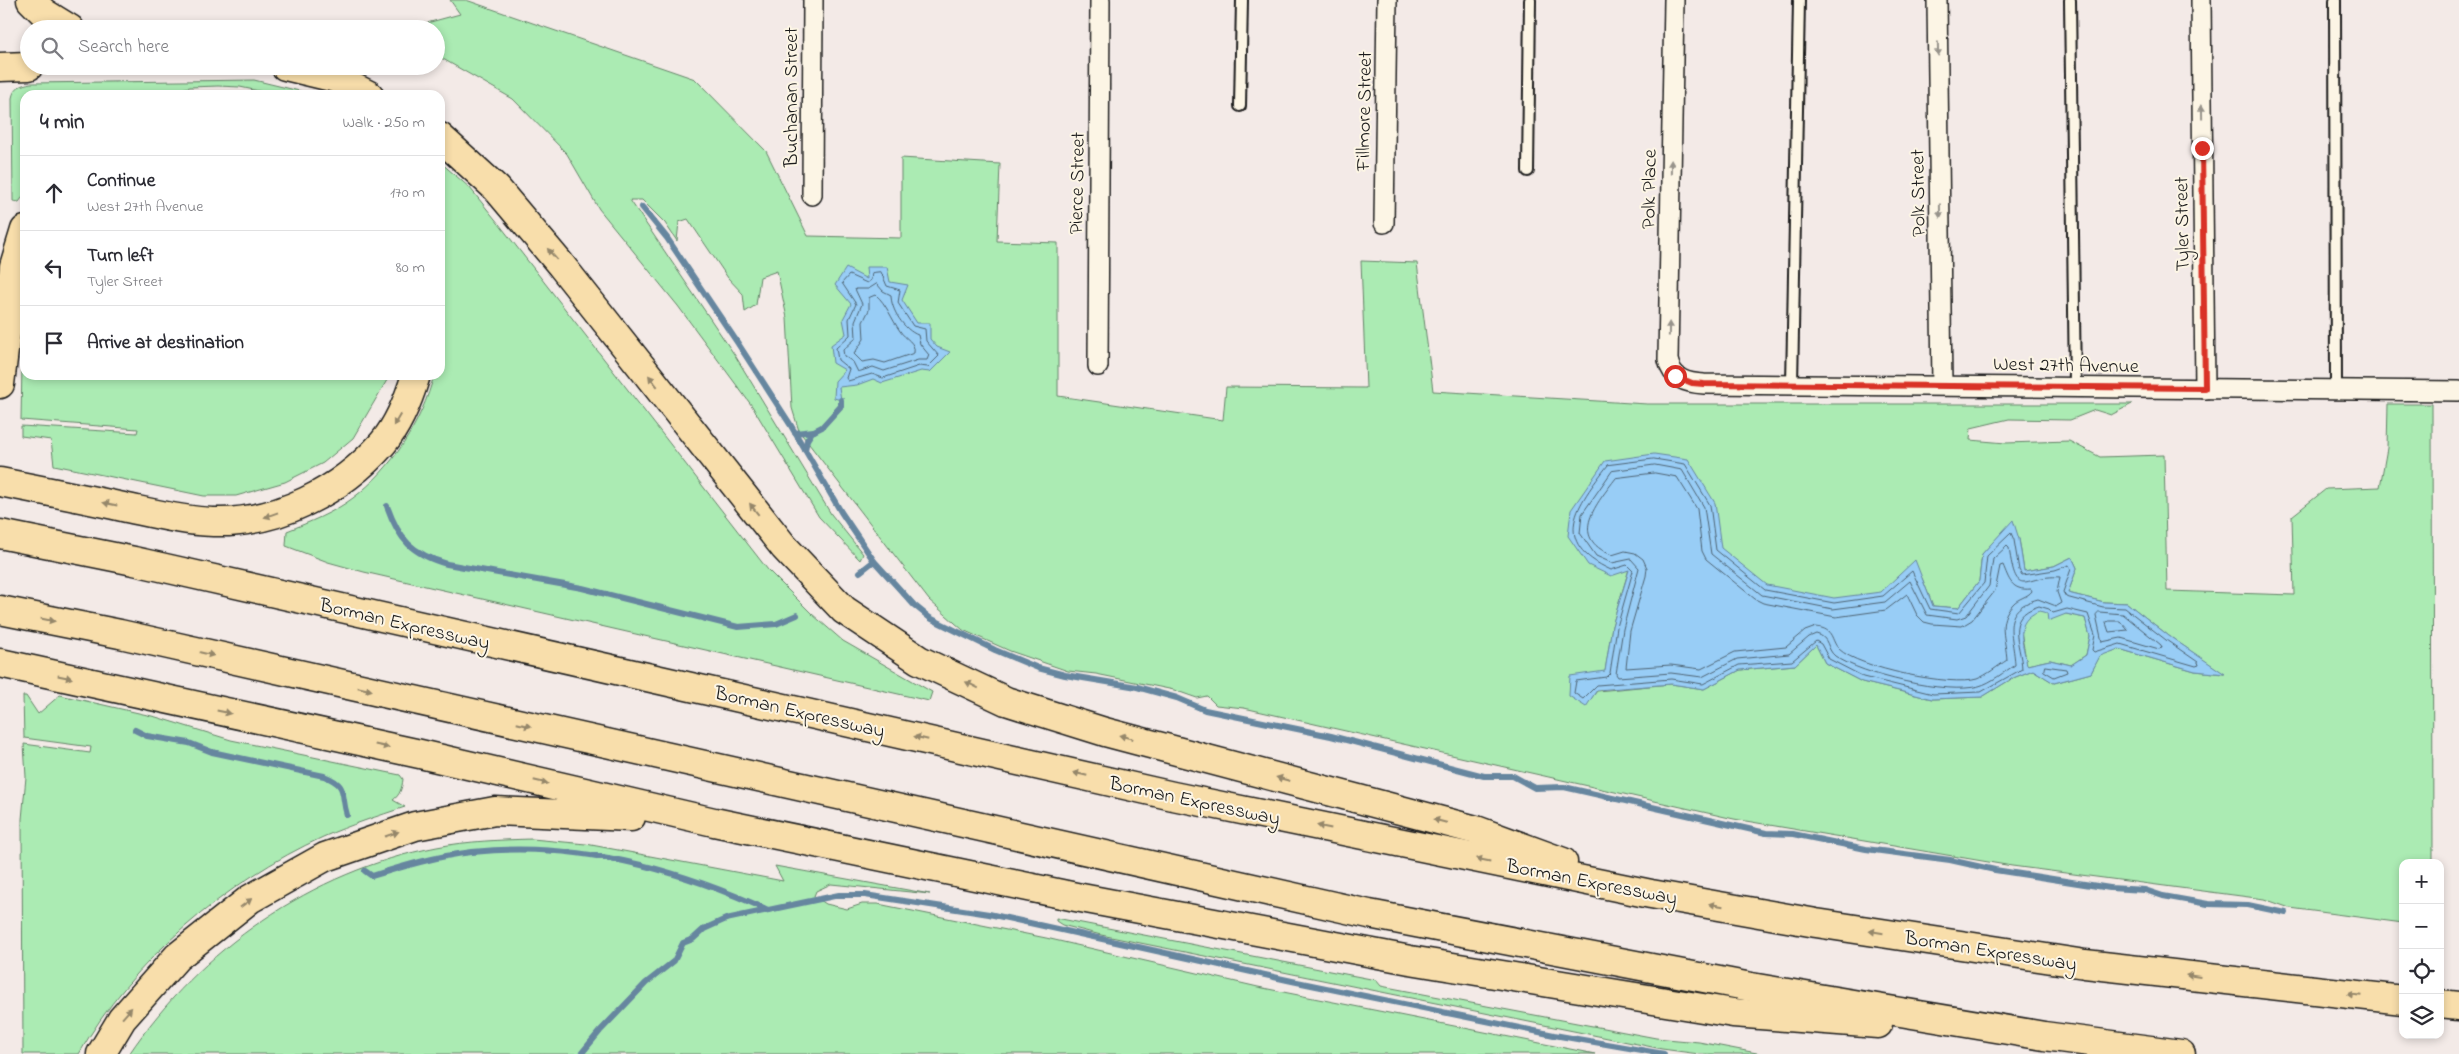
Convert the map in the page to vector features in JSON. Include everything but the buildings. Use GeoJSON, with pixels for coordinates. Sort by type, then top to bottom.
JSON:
{"type":"FeatureCollection","features":[{"type":"Feature","properties":{"kind":"highway"},"geometry":{"type":"LineString","coordinates":[[31,0],[44,14],[54,20]]}},
{"type":"Feature","properties":{"kind":"highway"},"geometry":{"type":"LineString","coordinates":[[0,67],[20,66]]}},
{"type":"Feature","properties":{"kind":"highway"},"geometry":{"type":"LineString","coordinates":[[322,75],[335,78],[359,90]]}},
{"type":"Feature","properties":{"kind":"highway"},"geometry":{"type":"LineString","coordinates":[[445,142],[497,189],[561,265],[784,547],[844,610],[919,660],[1006,702],[1105,732],[1476,830],[1651,894]]}},
{"type":"Feature","properties":{"kind":"highway"},"geometry":{"type":"LineString","coordinates":[[0,384],[14,266],[20,246]]}},
{"type":"Feature","properties":{"kind":"highway"},"geometry":{"type":"LineString","coordinates":[[0,482],[150,513],[212,522],[262,518],[309,501],[347,477],[384,442],[408,400],[414,380]]}},
{"type":"Feature","properties":{"kind":"highway","name":"Borman Expressway"},"geometry":{"type":"LineString","coordinates":[[0,534],[144,563],[1173,796],[1651,894],[1816,923],[2085,964],[2399,1000]]}},
{"type":"Feature","properties":{"kind":"highway"},"geometry":{"type":"LineString","coordinates":[[0,610],[120,634],[1369,914],[1751,987],[2044,1036],[2181,1054]]}},
{"type":"Feature","properties":{"kind":"highway"},"geometry":{"type":"LineString","coordinates":[[0,663],[420,754],[714,822],[1067,896],[1410,960],[1733,1013],[2044,1036]]}},
{"type":"Feature","properties":{"kind":"highway"},"geometry":{"type":"LineString","coordinates":[[101,1054],[122,1019],[177,958],[250,900],[325,857],[414,826],[495,811],[572,813],[714,822]]}},
{"type":"Feature","properties":{"kind":"highway"},"geometry":{"type":"LineString","coordinates":[[2444,1004],[2459,1006]]}},
{"type":"Feature","properties":{"kind":"street","name":"Buchanan Street"},"geometry":{"type":"LineString","coordinates":[[812,195],[813,0]]}},
{"type":"Feature","properties":{"kind":"street","name":"Pierce Street"},"geometry":{"type":"LineString","coordinates":[[1098,366],[1100,0]]}},
{"type":"Feature","properties":{"kind":"street","name":"Fillmore Street"},"geometry":{"type":"LineString","coordinates":[[1384,224],[1387,0]]}},
{"type":"Feature","properties":{"kind":"street","name":"Polk Place"},"geometry":{"type":"LineString","coordinates":[[1674,0],[1668,360],[1670,369],[1675,376]]}},
{"type":"Feature","properties":{"kind":"street","name":"Polk Street"},"geometry":{"type":"LineString","coordinates":[[1937,0],[1942,385]]}},
{"type":"Feature","properties":{"kind":"street","name":"Tyler Street"},"geometry":{"type":"LineString","coordinates":[[2201,0],[2205,388]]}},
{"type":"Feature","properties":{"kind":"street","name":"West 27th Avenue"},"geometry":{"type":"LineString","coordinates":[[1675,376],[1692,383],[1704,384],[2459,391]]}},
{"type":"Feature","properties":{"kind":"lane"},"geometry":{"type":"LineString","coordinates":[[1240,106],[1242,0]]}},
{"type":"Feature","properties":{"kind":"lane"},"geometry":{"type":"LineString","coordinates":[[1528,171],[1530,0]]}},
{"type":"Feature","properties":{"kind":"lane"},"geometry":{"type":"LineString","coordinates":[[1792,385],[1799,0]]}},
{"type":"Feature","properties":{"kind":"lane"},"geometry":{"type":"LineString","coordinates":[[2070,0],[2075,387]]}},
{"type":"Feature","properties":{"kind":"lane"},"geometry":{"type":"LineString","coordinates":[[2335,0],[2336,390]]}},
{"type":"Feature","properties":{"kind":"green space"},"geometry":{"type":"Polygon","coordinates":[[[450,0],[466,0],[695,79],[766,151],[808,236],[901,238],[901,158],[1000,164],[997,241],[1058,243],[1058,396],[1223,420],[1226,387],[1366,388],[1361,261],[1417,263],[1433,391],[1647,404],[2132,404],[2111,415],[2095,410],[2070,420],[2009,419],[1971,428],[1970,440],[2006,443],[2069,441],[2100,457],[2164,455],[2167,591],[2294,595],[2292,516],[2326,489],[2380,487],[2387,448],[2388,404],[2432,404],[2433,859],[2399,859],[2399,922],[2290,908],[2264,899],[2012,866],[1734,819],[1244,708],[1216,705],[1207,696],[1197,698],[1174,690],[1096,674],[1068,671],[1010,651],[963,630],[929,600],[799,431],[792,408],[787,318],[777,271],[760,277],[756,305],[745,312],[743,294],[728,278],[688,219],[679,222],[677,241],[665,223],[642,200],[630,200],[736,357],[831,514],[863,554],[860,560],[819,517],[752,406],[678,306],[599,209],[567,154],[513,99],[445,60],[445,20],[438,20],[460,14],[450,0]],[[2003,532],[1982,554],[1979,581],[1958,608],[1933,606],[1922,578],[1904,615],[1629,569],[1612,626],[1605,672],[1585,706],[1597,691],[1671,684],[1704,689],[1740,670],[1795,665],[1816,645],[1825,663],[1862,682],[1932,699],[1982,697],[2013,678],[2033,670],[2054,683],[2091,673],[2100,655],[2119,649],[2195,671],[2224,674],[2169,636],[2127,603],[2104,602],[2068,593],[2077,568],[2072,557],[2054,566],[2024,571],[2019,539],[2003,532]]]}},
{"type":"Feature","properties":{"kind":"green space"},"geometry":{"type":"Polygon","coordinates":[[[254,80],[295,90],[254,90],[218,86],[190,87],[178,90],[20,90],[19,202],[13,201],[12,98],[16,89],[31,83],[254,80]]]}},
{"type":"Feature","properties":{"kind":"green space"},"geometry":{"type":"Polygon","coordinates":[[[445,166],[470,188],[499,224],[768,570],[812,614],[843,641],[932,692],[929,701],[364,572],[328,562],[286,546],[287,531],[337,508],[353,498],[380,473],[404,443],[429,393],[433,380],[445,380],[445,166]]]}},
{"type":"Feature","properties":{"kind":"green space"},"geometry":{"type":"Polygon","coordinates":[[[22,380],[387,380],[353,438],[323,463],[285,482],[236,496],[204,496],[54,465],[51,440],[21,436],[21,426],[137,433],[138,429],[21,420],[22,380]]]}},
{"type":"Feature","properties":{"kind":"green space"},"geometry":{"type":"Polygon","coordinates":[[[2034,594],[2066,614],[2085,618],[2090,636],[2086,655],[2071,665],[2050,660],[2027,665],[2020,626],[2034,594]]]}},
{"type":"Feature","properties":{"kind":"green space"},"geometry":{"type":"Polygon","coordinates":[[[60,695],[156,717],[231,740],[400,775],[403,779],[401,788],[393,800],[405,807],[323,837],[287,855],[217,900],[184,927],[125,987],[100,1020],[79,1054],[23,1054],[22,819],[26,777],[24,744],[90,753],[91,747],[24,738],[23,696],[26,696],[38,714],[60,695]]]}},
{"type":"Feature","properties":{"kind":"green space"},"geometry":{"type":"Polygon","coordinates":[[[532,839],[586,844],[783,881],[775,866],[930,894],[831,884],[816,891],[814,896],[826,904],[847,909],[862,904],[878,904],[1046,938],[1258,987],[1595,1054],[129,1054],[157,1016],[190,981],[225,949],[263,920],[303,895],[346,875],[391,858],[449,845],[496,840],[532,839]]]}},
{"type":"Feature","properties":{"kind":"green space"},"geometry":{"type":"Polygon","coordinates":[[[1056,918],[1376,980],[1381,986],[1656,1038],[1699,1042],[1762,1054],[1699,1054],[1662,1049],[1101,935],[1062,925],[1056,921],[1056,918]]]}},
{"type":"Feature","properties":{"kind":"water"},"geometry":{"type":"Polygon","coordinates":[[[866,267],[887,267],[890,282],[908,285],[902,300],[917,323],[930,323],[930,339],[937,347],[950,352],[930,372],[921,371],[882,383],[873,379],[857,385],[839,387],[841,400],[834,398],[835,381],[845,370],[833,363],[831,345],[846,334],[843,319],[851,304],[835,285],[846,268],[867,279],[866,267]]]}},
{"type":"Feature","properties":{"kind":"water"},"geometry":{"type":"Polygon","coordinates":[[[1654,454],[1688,459],[1715,503],[1721,548],[1767,585],[1834,598],[1881,592],[1915,560],[1933,606],[1958,608],[1979,581],[1982,554],[2013,520],[2019,539],[2024,571],[2054,566],[2072,557],[2077,568],[2068,593],[2104,602],[2127,603],[2169,636],[2225,674],[2195,671],[2119,649],[2100,656],[2091,673],[2054,683],[2033,670],[2013,678],[1982,697],[1932,699],[1862,682],[1825,663],[1816,645],[1795,665],[1740,670],[1704,689],[1671,684],[1597,690],[1586,707],[1569,696],[1570,676],[1605,671],[1612,626],[1629,570],[1611,576],[1588,565],[1568,536],[1571,510],[1605,461],[1654,454]],[[2039,611],[2026,621],[2023,627],[2022,641],[2027,665],[2050,660],[2071,665],[2086,655],[2090,636],[2085,618],[2066,614],[2048,621],[2047,613],[2039,611]]]}},
{"type":"Feature","properties":{"kind":"waterway"},"geometry":{"type":"LineString","coordinates":[[642,207],[667,238],[737,342],[790,424],[841,512],[874,561],[914,605],[930,618],[995,650],[1038,668],[1065,675],[1137,687],[1177,698],[1205,710],[1331,736],[1484,776],[1513,776],[1535,788],[1564,787],[1766,833],[1793,834],[1866,849],[1950,860],[1995,870],[2110,888],[2145,890],[2163,896],[2208,904],[2248,905],[2286,913]]}},
{"type":"Feature","properties":{"kind":"waterway"},"geometry":{"type":"LineString","coordinates":[[805,450],[807,440],[812,432],[822,427],[841,406],[841,400]]}},
{"type":"Feature","properties":{"kind":"waterway"},"geometry":{"type":"LineString","coordinates":[[795,433],[814,431]]}},
{"type":"Feature","properties":{"kind":"waterway"},"geometry":{"type":"LineString","coordinates":[[387,506],[397,528],[408,544],[425,556],[447,564],[582,588],[738,627],[776,624],[797,615]]}},
{"type":"Feature","properties":{"kind":"waterway"},"geometry":{"type":"LineString","coordinates":[[860,572],[874,561]]}},
{"type":"Feature","properties":{"kind":"waterway"},"geometry":{"type":"LineString","coordinates":[[135,730],[147,736],[189,743],[212,752],[324,776],[337,783],[340,787],[347,815]]}},
{"type":"Feature","properties":{"kind":"waterway"},"geometry":{"type":"LineString","coordinates":[[365,871],[372,876],[408,865],[472,852],[510,850],[586,854],[661,870],[733,895],[768,910]]}},
{"type":"Feature","properties":{"kind":"waterway"},"geometry":{"type":"LineString","coordinates":[[581,1054],[600,1031],[646,983],[674,961],[683,943],[693,939],[704,929],[726,919],[839,895],[865,895],[989,914],[1292,981],[1554,1035],[1664,1054]]}},
{"type":"Feature","properties":{"kind":"route"},"geometry":{"type":"LineString","coordinates":[[1675,376],[1682,381],[1704,384],[2205,388],[2202,148]]}}]}
